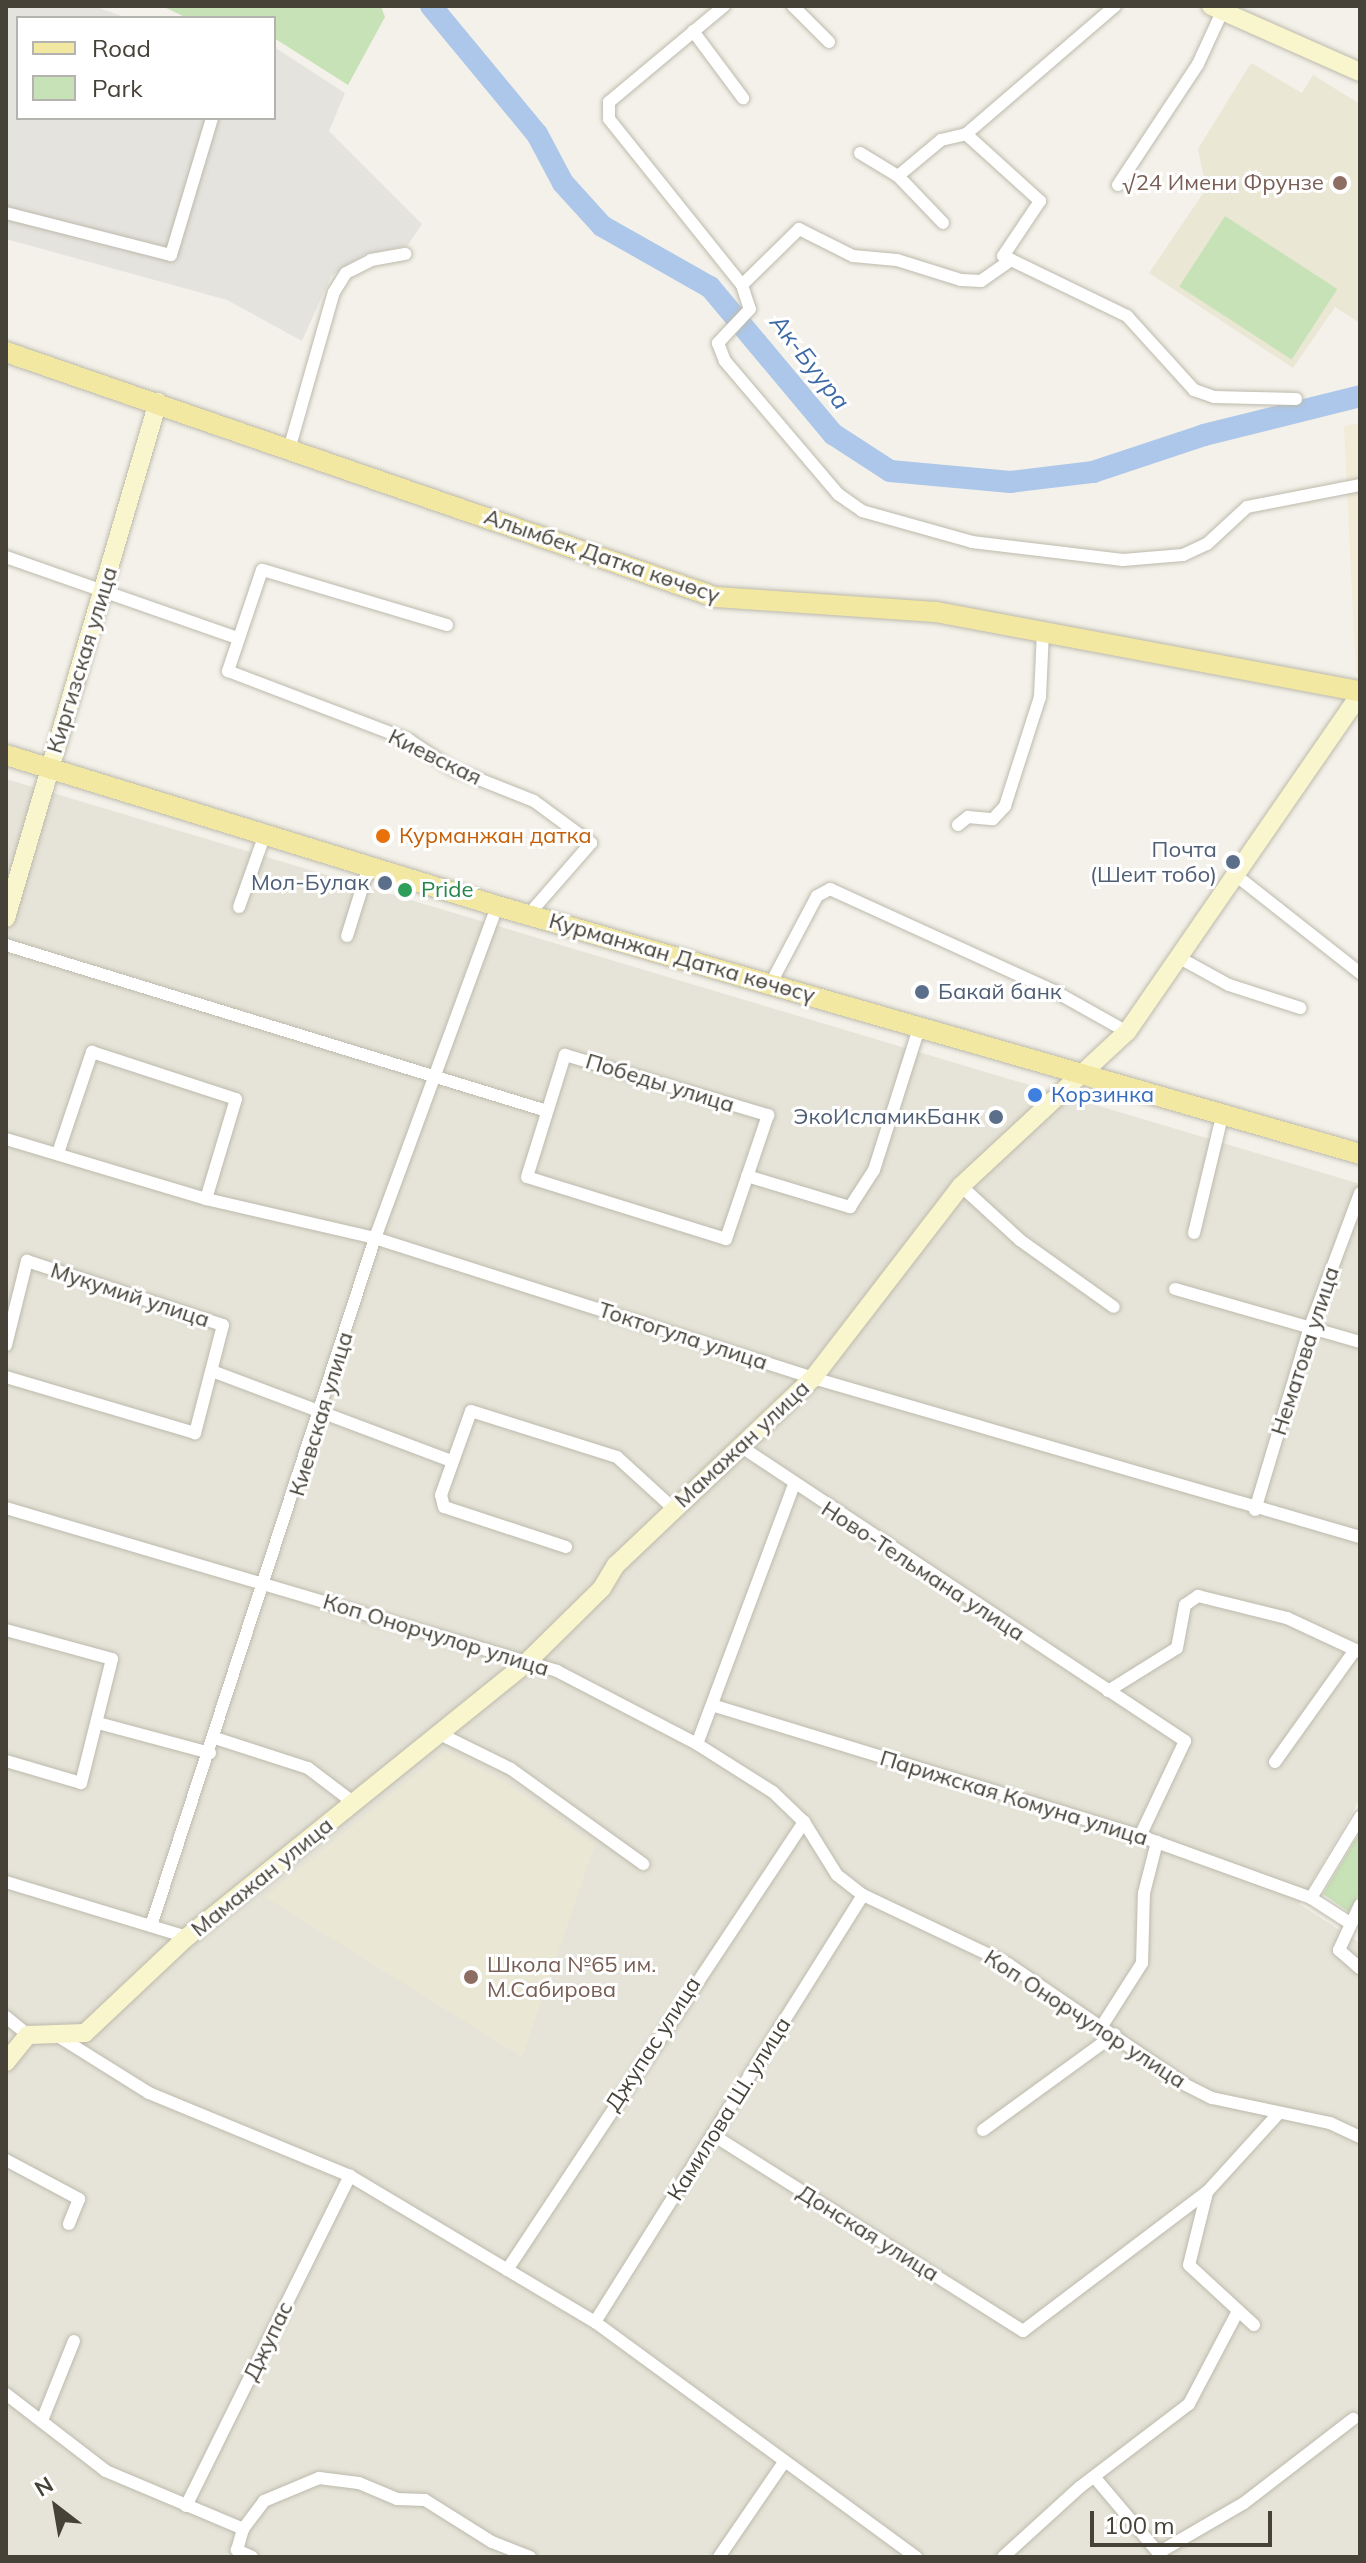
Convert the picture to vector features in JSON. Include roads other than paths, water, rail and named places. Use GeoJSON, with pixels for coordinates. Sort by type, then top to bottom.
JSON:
{"type":"FeatureCollection","features":[{"type":"Feature","properties":{"kind":"main road","name":"Алымбек Датка көчөсү"},"geometry":{"type":"LineString","coordinates":[[6,352],[290,446],[715,597],[936,612],[1360,693]]}},
{"type":"Feature","properties":{"kind":"main road","name":"Курманжан Датка көчөсү"},"geometry":{"type":"LineString","coordinates":[[6,755],[497,906],[771,983],[1083,1077],[1360,1154]]}},
{"type":"Feature","properties":{"kind":"street"},"geometry":{"type":"LineString","coordinates":[[724,6],[609,102],[609,119],[742,285],[750,309],[718,343],[725,361],[838,494],[862,511],[972,542],[1123,560],[1183,555],[1207,544],[1247,507],[1360,485]]}},
{"type":"Feature","properties":{"kind":"street"},"geometry":{"type":"LineString","coordinates":[[793,6],[829,42]]}},
{"type":"Feature","properties":{"kind":"street"},"geometry":{"type":"LineString","coordinates":[[898,176],[941,140],[966,134],[1115,6]]}},
{"type":"Feature","properties":{"kind":"street"},"geometry":{"type":"LineString","coordinates":[[1263,25],[1264,6]]}},
{"type":"Feature","properties":{"kind":"street"},"geometry":{"type":"LineString","coordinates":[[1118,185],[1198,64],[1217,8],[1263,25],[1360,72]]}},
{"type":"Feature","properties":{"kind":"street"},"geometry":{"type":"LineString","coordinates":[[693,31],[743,98]]}},
{"type":"Feature","properties":{"kind":"street"},"geometry":{"type":"LineString","coordinates":[[6,213],[171,255],[211,120]]}},
{"type":"Feature","properties":{"kind":"street"},"geometry":{"type":"LineString","coordinates":[[966,134],[1040,201],[1004,248],[1003,256],[1127,316],[1194,390],[1214,397],[1296,399]]}},
{"type":"Feature","properties":{"kind":"street"},"geometry":{"type":"LineString","coordinates":[[860,153],[898,176],[943,223]]}},
{"type":"Feature","properties":{"kind":"street"},"geometry":{"type":"LineString","coordinates":[[742,285],[799,229],[853,256],[897,260],[961,280],[981,281],[1011,260]]}},
{"type":"Feature","properties":{"kind":"street"},"geometry":{"type":"LineString","coordinates":[[290,446],[334,292],[346,273],[371,260],[405,254]]}},
{"type":"Feature","properties":{"kind":"street","name":"Киргизская улица"},"geometry":{"type":"LineString","coordinates":[[6,918],[158,402]]}},
{"type":"Feature","properties":{"kind":"street"},"geometry":{"type":"LineString","coordinates":[[6,557],[103,595],[237,638],[262,570],[447,625]]}},
{"type":"Feature","properties":{"kind":"street"},"geometry":{"type":"LineString","coordinates":[[958,825],[968,817],[993,819],[1005,806],[1040,697],[1043,631]]}},
{"type":"Feature","properties":{"kind":"street","name":"Киевская"},"geometry":{"type":"LineString","coordinates":[[237,638],[228,671],[409,740],[451,768],[534,801],[591,843],[529,914]]}},
{"type":"Feature","properties":{"kind":"street","name":"Мамажан улица"},"geometry":{"type":"LineString","coordinates":[[28,2035],[61,2038],[85,2033],[187,1937],[523,1666],[674,1509],[813,1378],[961,1186],[1083,1077],[1127,1032],[1233,873],[1360,693]]}},
{"type":"Feature","properties":{"kind":"street"},"geometry":{"type":"LineString","coordinates":[[239,907],[265,834]]}},
{"type":"Feature","properties":{"kind":"street"},"geometry":{"type":"LineString","coordinates":[[347,936],[369,866]]}},
{"type":"Feature","properties":{"kind":"street"},"geometry":{"type":"LineString","coordinates":[[1233,873],[1360,973]]}},
{"type":"Feature","properties":{"kind":"street"},"geometry":{"type":"LineString","coordinates":[[771,983],[817,896],[830,889],[1054,991],[1127,1032]]}},
{"type":"Feature","properties":{"kind":"street","name":"Киевская улица"},"geometry":{"type":"LineString","coordinates":[[151,1926],[267,1582],[375,1238],[497,906]]}},
{"type":"Feature","properties":{"kind":"street"},"geometry":{"type":"LineString","coordinates":[[6,945],[547,1111]]}},
{"type":"Feature","properties":{"kind":"street"},"geometry":{"type":"LineString","coordinates":[[1178,957],[1229,985],[1300,1008]]}},
{"type":"Feature","properties":{"kind":"street"},"geometry":{"type":"LineString","coordinates":[[747,1176],[850,1207],[874,1170],[919,1028]]}},
{"type":"Feature","properties":{"kind":"street"},"geometry":{"type":"LineString","coordinates":[[58,1153],[92,1052],[236,1099],[206,1199]]}},
{"type":"Feature","properties":{"kind":"street","name":"Победы улица"},"geometry":{"type":"LineString","coordinates":[[565,1055],[768,1115],[726,1239],[527,1177],[547,1111],[565,1055]]}},
{"type":"Feature","properties":{"kind":"street"},"geometry":{"type":"LineString","coordinates":[[1194,1233],[1222,1116]]}},
{"type":"Feature","properties":{"kind":"street","name":"Токтогула улица"},"geometry":{"type":"LineString","coordinates":[[6,1139],[206,1199],[375,1238],[813,1378],[1255,1510],[1360,1537]]}},
{"type":"Feature","properties":{"kind":"street"},"geometry":{"type":"LineString","coordinates":[[961,1186],[1020,1240],[1114,1307]]}},
{"type":"Feature","properties":{"kind":"street","name":"Нематова улица"},"geometry":{"type":"LineString","coordinates":[[1255,1510],[1310,1327],[1360,1193]]}},
{"type":"Feature","properties":{"kind":"street","name":"Мукумий улица"},"geometry":{"type":"LineString","coordinates":[[6,1345],[10,1317],[27,1261],[223,1325],[195,1433],[6,1377]]}},
{"type":"Feature","properties":{"kind":"street"},"geometry":{"type":"LineString","coordinates":[[1175,1289],[1360,1342]]}},
{"type":"Feature","properties":{"kind":"street"},"geometry":{"type":"LineString","coordinates":[[212,1371],[321,1416],[451,1461]]}},
{"type":"Feature","properties":{"kind":"street"},"geometry":{"type":"LineString","coordinates":[[566,1547],[444,1507],[451,1461],[464,1418],[478,1408],[617,1457],[674,1509]]}},
{"type":"Feature","properties":{"kind":"street","name":"Ново-Тельмана улица"},"geometry":{"type":"LineString","coordinates":[[740,1446],[793,1487],[1185,1741],[1140,1836]]}},
{"type":"Feature","properties":{"kind":"street"},"geometry":{"type":"LineString","coordinates":[[697,1744],[715,1706],[793,1487]]}},
{"type":"Feature","properties":{"kind":"street","name":"Коп Онорчулор улица"},"geometry":{"type":"LineString","coordinates":[[6,1508],[267,1582],[523,1666],[557,1671],[697,1744],[773,1792],[804,1822],[837,1875],[863,1895],[1008,1964],[1100,2029],[1115,2034],[1212,2098],[1330,2123],[1360,2137]]}},
{"type":"Feature","properties":{"kind":"street"},"geometry":{"type":"LineString","coordinates":[[1108,1691],[1177,1648],[1185,1605],[1198,1596],[1287,1618],[1358,1651],[1275,1762]]}},
{"type":"Feature","properties":{"kind":"street"},"geometry":{"type":"LineString","coordinates":[[6,1630],[112,1659],[81,1783],[6,1761]]}},
{"type":"Feature","properties":{"kind":"street","name":"Парижская Комуна улица"},"geometry":{"type":"LineString","coordinates":[[715,1706],[1140,1836],[1311,1898],[1350,1923]]}},
{"type":"Feature","properties":{"kind":"street"},"geometry":{"type":"LineString","coordinates":[[98,1723],[210,1753]]}},
{"type":"Feature","properties":{"kind":"street"},"geometry":{"type":"LineString","coordinates":[[440,1734],[511,1769],[643,1864]]}},
{"type":"Feature","properties":{"kind":"street"},"geometry":{"type":"LineString","coordinates":[[215,1738],[308,1768],[354,1803]]}},
{"type":"Feature","properties":{"kind":"street"},"geometry":{"type":"LineString","coordinates":[[1311,1898],[1360,1817]]}},
{"type":"Feature","properties":{"kind":"street","name":"Джупас улица"},"geometry":{"type":"LineString","coordinates":[[507,2270],[804,1822]]}},
{"type":"Feature","properties":{"kind":"street"},"geometry":{"type":"LineString","coordinates":[[1100,2029],[1142,1963],[1144,1893],[1157,1842]]}},
{"type":"Feature","properties":{"kind":"street"},"geometry":{"type":"LineString","coordinates":[[6,1882],[187,1937]]}},
{"type":"Feature","properties":{"kind":"street","name":"Камилова Ш. улица"},"geometry":{"type":"LineString","coordinates":[[595,2322],[863,1895]]}},
{"type":"Feature","properties":{"kind":"street"},"geometry":{"type":"LineString","coordinates":[[1360,1905],[1339,1950],[1360,1968]]}},
{"type":"Feature","properties":{"kind":"street"},"geometry":{"type":"LineString","coordinates":[[6,2017],[28,2035],[6,2062]]}},
{"type":"Feature","properties":{"kind":"street"},"geometry":{"type":"LineString","coordinates":[[983,2130],[1115,2034]]}},
{"type":"Feature","properties":{"kind":"street"},"geometry":{"type":"LineString","coordinates":[[61,2038],[149,2093],[350,2176],[595,2322],[782,2465],[916,2557]]}},
{"type":"Feature","properties":{"kind":"street"},"geometry":{"type":"LineString","coordinates":[[1254,2325],[1189,2265],[1207,2192],[1278,2114]]}},
{"type":"Feature","properties":{"kind":"street","name":"Донская улица"},"geometry":{"type":"LineString","coordinates":[[713,2135],[1023,2331],[1207,2192]]}},
{"type":"Feature","properties":{"kind":"street"},"geometry":{"type":"LineString","coordinates":[[6,2160],[79,2199],[69,2224]]}},
{"type":"Feature","properties":{"kind":"street","name":"Джупас"},"geometry":{"type":"LineString","coordinates":[[186,2506],[350,2176]]}},
{"type":"Feature","properties":{"kind":"street"},"geometry":{"type":"LineString","coordinates":[[1003,2557],[1189,2404],[1238,2311]]}},
{"type":"Feature","properties":{"kind":"street"},"geometry":{"type":"LineString","coordinates":[[43,2418],[74,2341]]}},
{"type":"Feature","properties":{"kind":"street"},"geometry":{"type":"LineString","coordinates":[[6,2394],[43,2418],[106,2471],[243,2529]]}},
{"type":"Feature","properties":{"kind":"street"},"geometry":{"type":"LineString","coordinates":[[1096,2479],[1160,2555],[1244,2503],[1353,2419]]}},
{"type":"Feature","properties":{"kind":"street"},"geometry":{"type":"LineString","coordinates":[[719,2557],[782,2465]]}},
{"type":"Feature","properties":{"kind":"street"},"geometry":{"type":"LineString","coordinates":[[252,2557],[237,2550],[243,2529],[264,2501],[319,2478],[425,2500],[492,2542],[530,2557]]}},
{"type":"Feature","properties":{"kind":"waterway","name":"Ак-Буура"},"geometry":{"type":"LineString","coordinates":[[431,6],[537,134],[563,183],[602,226],[710,287],[833,434],[890,471],[1010,482],[1093,472],[1204,435],[1360,396]]}},
{"type":"Feature","properties":{"kind":"place","name":"√24 Имени Фрунзе"},"geometry":{"type":"Point","coordinates":[1340,183]}},
{"type":"Feature","properties":{"kind":"place","name":"Курманжан датка"},"geometry":{"type":"Point","coordinates":[383,836]}},
{"type":"Feature","properties":{"kind":"place","name":"Почта (Шеит тобо)"},"geometry":{"type":"Point","coordinates":[1233,862]}},
{"type":"Feature","properties":{"kind":"place","name":"Мол-Булак"},"geometry":{"type":"Point","coordinates":[385,883]}},
{"type":"Feature","properties":{"kind":"place","name":"Pride"},"geometry":{"type":"Point","coordinates":[405,890]}},
{"type":"Feature","properties":{"kind":"place","name":"Бакай банк"},"geometry":{"type":"Point","coordinates":[922,992]}},
{"type":"Feature","properties":{"kind":"place","name":"Корзинка"},"geometry":{"type":"Point","coordinates":[1035,1095]}},
{"type":"Feature","properties":{"kind":"place","name":"ЭкоИсламикБанк"},"geometry":{"type":"Point","coordinates":[996,1117]}},
{"type":"Feature","properties":{"kind":"place","name":"Школа №65 им. М.Сабирова"},"geometry":{"type":"Point","coordinates":[471,1977]}}]}
